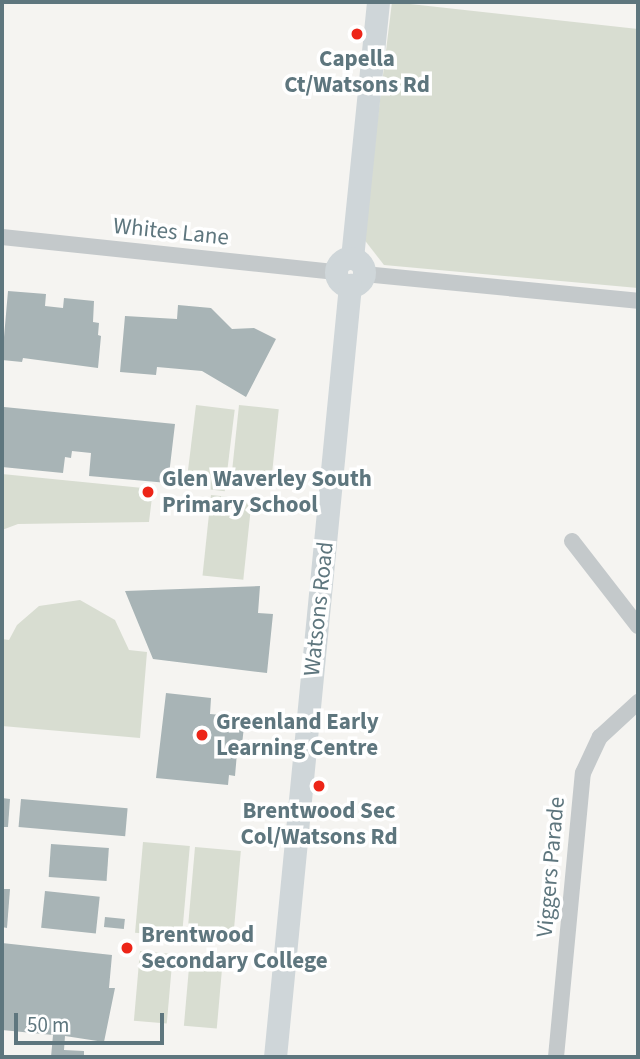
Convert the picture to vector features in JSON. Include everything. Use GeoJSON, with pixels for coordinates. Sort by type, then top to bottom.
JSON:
{"type":"FeatureCollection","features":[{"type":"Feature","properties":{"kind":"street","name":"Watsons Road"},"geometry":{"type":"LineString","coordinates":[[275,1057],[378,2]]}},
{"type":"Feature","properties":{"kind":"street","name":"Whites Lane"},"geometry":{"type":"LineString","coordinates":[[2,237],[638,301]]}},
{"type":"Feature","properties":{"kind":"street"},"geometry":{"type":"LineString","coordinates":[[572,541],[638,626]]}},
{"type":"Feature","properties":{"kind":"street","name":"Viggers Parade"},"geometry":{"type":"LineString","coordinates":[[556,1057],[583,773],[600,737],[638,702]]}},
{"type":"Feature","properties":{"kind":"shaded area"},"geometry":{"type":"Polygon","coordinates":[[[392,2],[638,29],[638,288],[384,265],[363,238],[392,2]]]}},
{"type":"Feature","properties":{"kind":"shaded area"},"geometry":{"type":"Polygon","coordinates":[[[196,405],[235,410],[225,491],[186,486],[196,405]]]}},
{"type":"Feature","properties":{"kind":"shaded area"},"geometry":{"type":"Polygon","coordinates":[[[239,405],[279,409],[270,489],[231,485],[239,405]]]}},
{"type":"Feature","properties":{"kind":"shaded area"},"geometry":{"type":"Polygon","coordinates":[[[2,474],[153,489],[149,522],[18,524],[2,530],[2,474]]]}},
{"type":"Feature","properties":{"kind":"shaded area"},"geometry":{"type":"Polygon","coordinates":[[[211,495],[252,499],[243,580],[203,576],[211,495]]]}},
{"type":"Feature","properties":{"kind":"shaded area"},"geometry":{"type":"Polygon","coordinates":[[[80,600],[115,620],[129,650],[147,652],[140,738],[2,726],[2,639],[9,640],[17,625],[39,606],[80,600]]]}},
{"type":"Feature","properties":{"kind":"shaded area"},"geometry":{"type":"Polygon","coordinates":[[[143,842],[190,846],[182,937],[135,933],[143,842]]]}},
{"type":"Feature","properties":{"kind":"shaded area"},"geometry":{"type":"Polygon","coordinates":[[[195,847],[241,851],[233,942],[187,938],[195,847]]]}},
{"type":"Feature","properties":{"kind":"shaded area"},"geometry":{"type":"Polygon","coordinates":[[[140,951],[173,954],[167,1024],[134,1021],[140,951]]]}},
{"type":"Feature","properties":{"kind":"shaded area"},"geometry":{"type":"Polygon","coordinates":[[[190,956],[223,959],[217,1029],[184,1026],[190,956]]]}},
{"type":"Feature","properties":{"kind":"building"},"geometry":{"type":"Polygon","coordinates":[[[8,291],[46,294],[45,306],[63,308],[64,298],[94,301],[93,322],[99,323],[98,335],[101,336],[98,368],[23,358],[22,362],[2,360],[8,291]]]}},
{"type":"Feature","properties":{"kind":"building"},"geometry":{"type":"Polygon","coordinates":[[[178,305],[211,308],[232,329],[254,328],[276,339],[246,397],[202,371],[157,367],[156,375],[120,372],[125,316],[177,319],[178,305]]]}},
{"type":"Feature","properties":{"kind":"building"},"geometry":{"type":"Polygon","coordinates":[[[4,407],[175,424],[168,483],[89,476],[91,453],[72,451],[71,458],[65,457],[63,473],[2,467],[4,407]]]}},
{"type":"Feature","properties":{"kind":"building"},"geometry":{"type":"Polygon","coordinates":[[[260,586],[258,613],[273,614],[267,673],[153,659],[125,591],[260,586]]]}},
{"type":"Feature","properties":{"kind":"building","name":"Greenland Early Learning Centre"},"geometry":{"type":"Polygon","coordinates":[[[166,693],[211,698],[210,714],[245,717],[241,754],[237,753],[235,776],[229,775],[228,785],[156,778],[166,693]]]}},
{"type":"Feature","properties":{"kind":"building"},"geometry":{"type":"Polygon","coordinates":[[[2,798],[10,799],[8,827],[2,827],[2,798]]]}},
{"type":"Feature","properties":{"kind":"building"},"geometry":{"type":"Polygon","coordinates":[[[21,799],[128,808],[125,836],[19,827],[21,799]]]}},
{"type":"Feature","properties":{"kind":"building"},"geometry":{"type":"Polygon","coordinates":[[[51,844],[109,848],[107,881],[49,877],[51,844]]]}},
{"type":"Feature","properties":{"kind":"building"},"geometry":{"type":"Polygon","coordinates":[[[2,889],[10,889],[7,928],[2,927],[2,889]]]}},
{"type":"Feature","properties":{"kind":"building"},"geometry":{"type":"Polygon","coordinates":[[[45,891],[100,897],[96,934],[41,928],[45,891]]]}},
{"type":"Feature","properties":{"kind":"building"},"geometry":{"type":"Polygon","coordinates":[[[105,917],[125,919],[124,929],[104,927],[105,917]]]}},
{"type":"Feature","properties":{"kind":"building"},"geometry":{"type":"Polygon","coordinates":[[[2,943],[112,955],[109,988],[115,988],[104,1042],[65,1036],[64,1050],[84,1051],[84,1057],[51,1057],[53,1035],[2,1030],[2,943]]]}},
{"type":"Feature","properties":{"kind":"place","name":"Capella Ct/Watsons Rd"},"geometry":{"type":"Point","coordinates":[357,34]}},
{"type":"Feature","properties":{"kind":"place","name":"Glen Waverley South Primary School"},"geometry":{"type":"Point","coordinates":[148,492]}},
{"type":"Feature","properties":{"kind":"place","name":"Greenland Early Learning Centre"},"geometry":{"type":"Point","coordinates":[202,735]}},
{"type":"Feature","properties":{"kind":"place","name":"Brentwood Sec Col/Watsons Rd"},"geometry":{"type":"Point","coordinates":[319,786]}},
{"type":"Feature","properties":{"kind":"place","name":"Brentwood Secondary College"},"geometry":{"type":"Point","coordinates":[127,948]}}]}
